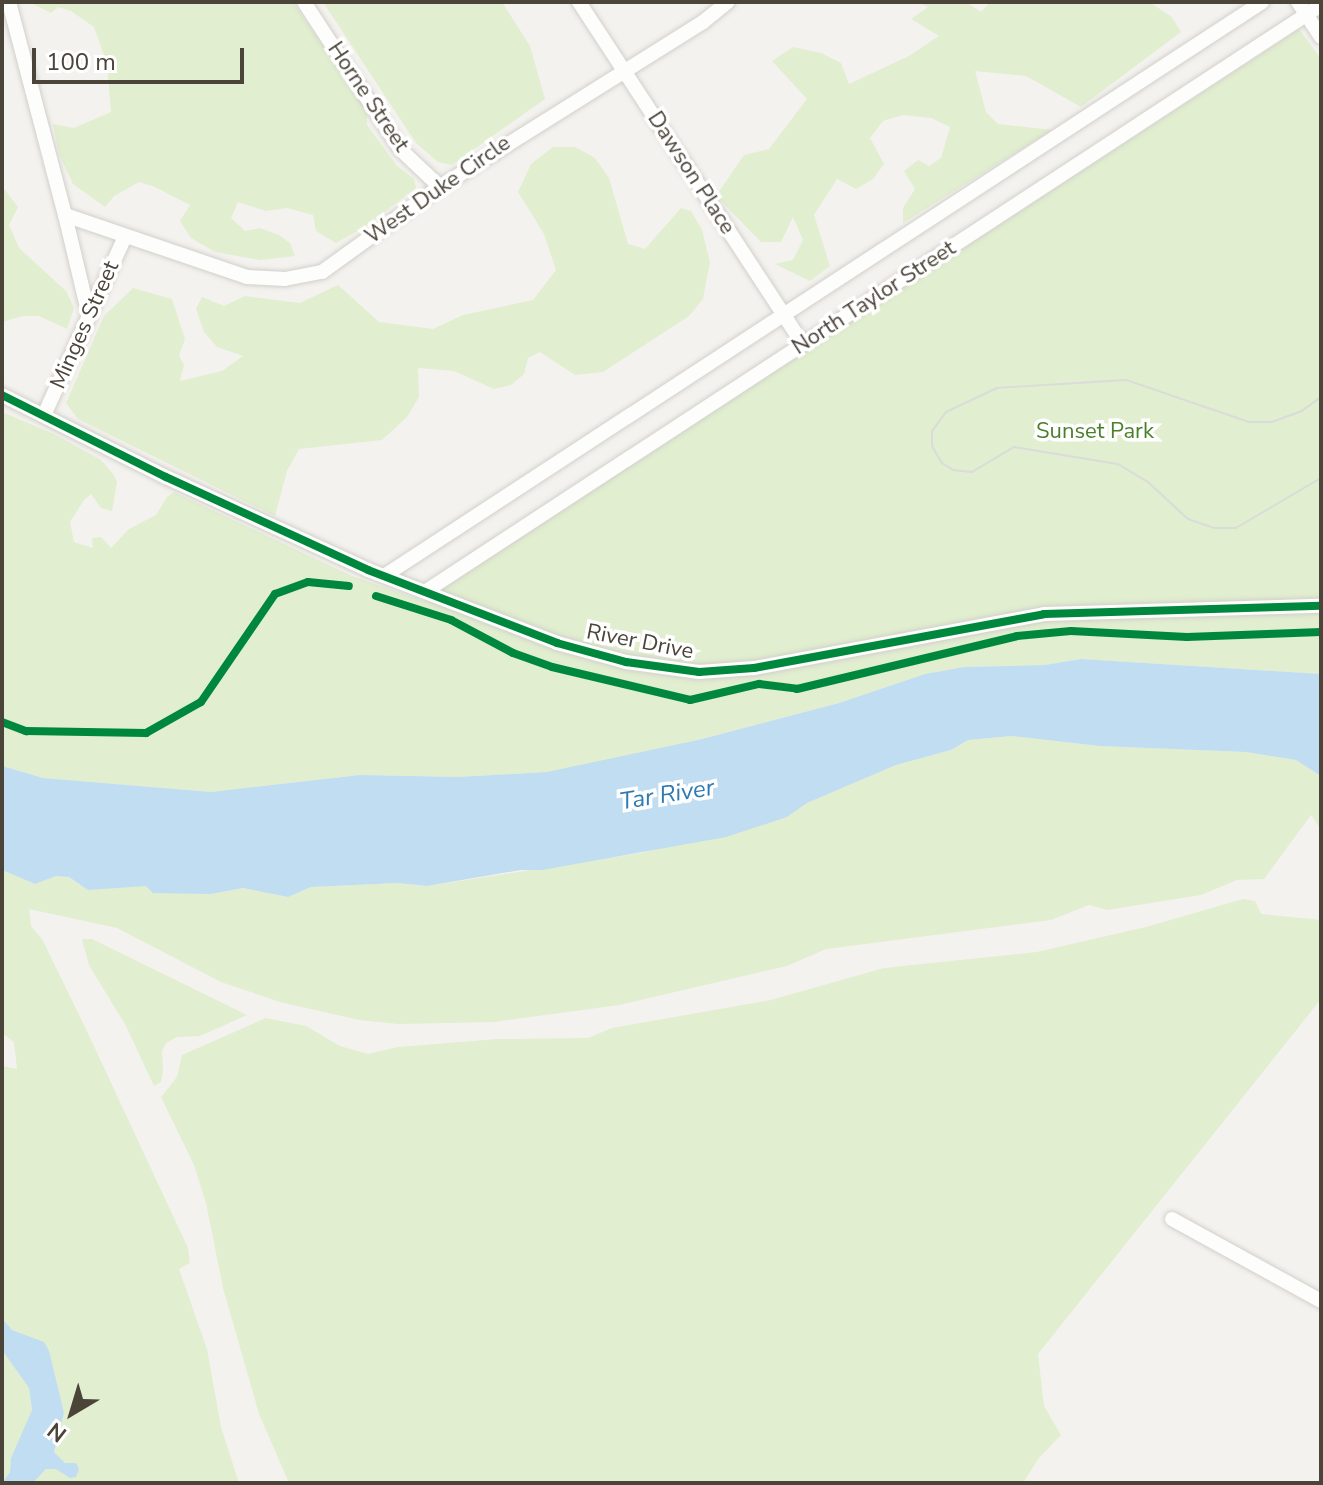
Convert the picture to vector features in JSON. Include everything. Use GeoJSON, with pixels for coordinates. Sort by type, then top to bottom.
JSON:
{"type":"FeatureCollection","features":[{"type":"Feature","properties":{"kind":"street"},"geometry":{"type":"LineString","coordinates":[[9,2],[89,316]]}},
{"type":"Feature","properties":{"kind":"street","name":"Horne Street"},"geometry":{"type":"LineString","coordinates":[[304,2],[401,150],[440,187]]}},
{"type":"Feature","properties":{"kind":"street","name":"Dawson Place"},"geometry":{"type":"LineString","coordinates":[[579,2],[803,344]]}},
{"type":"Feature","properties":{"kind":"street","name":"West Duke Circle"},"geometry":{"type":"LineString","coordinates":[[65,215],[247,277],[285,279],[322,272],[440,187],[623,69],[703,22],[728,2]]}},
{"type":"Feature","properties":{"kind":"street"},"geometry":{"type":"LineString","coordinates":[[384,576],[1262,2]]}},
{"type":"Feature","properties":{"kind":"street","name":"North Taylor Street"},"geometry":{"type":"LineString","coordinates":[[426,591],[803,344],[1302,8],[1321,5]]}},
{"type":"Feature","properties":{"kind":"street"},"geometry":{"type":"LineString","coordinates":[[1302,8],[1321,37]]}},
{"type":"Feature","properties":{"kind":"street","name":"Minges Street"},"geometry":{"type":"LineString","coordinates":[[45,413],[125,237]]}},
{"type":"Feature","properties":{"kind":"street","name":"River Drive"},"geometry":{"type":"LineString","coordinates":[[2,395],[45,413],[166,477],[384,576],[557,643],[626,662],[699,672],[803,661],[1044,614],[1321,606]]}},
{"type":"Feature","properties":{"kind":"street"},"geometry":{"type":"LineString","coordinates":[[1172,1219],[1321,1301]]}},
{"type":"Feature","properties":{"kind":"green space"},"geometry":{"type":"Polygon","coordinates":[[[29,2],[293,2],[367,111],[367,125],[397,166],[414,179],[416,188],[363,228],[336,243],[316,231],[313,215],[287,208],[266,211],[238,202],[231,218],[245,231],[260,228],[279,235],[290,243],[295,256],[260,260],[215,252],[191,238],[180,221],[190,205],[155,187],[139,182],[114,196],[105,207],[73,184],[59,154],[53,124],[74,128],[111,112],[107,64],[94,27],[71,11],[58,7],[51,13],[29,2]]]}},
{"type":"Feature","properties":{"kind":"green space"},"geometry":{"type":"Polygon","coordinates":[[[323,2],[502,2],[530,46],[545,99],[452,165],[438,162],[416,143],[323,2]]]}},
{"type":"Feature","properties":{"kind":"green space"},"geometry":{"type":"Polygon","coordinates":[[[918,2],[966,2],[981,12],[990,2],[1149,2],[1172,17],[1181,32],[1081,107],[1026,76],[975,71],[986,112],[998,124],[1052,130],[903,223],[903,208],[915,189],[904,171],[918,160],[929,166],[941,158],[950,127],[931,118],[903,115],[883,121],[870,138],[884,164],[873,179],[856,189],[837,179],[814,215],[830,266],[810,281],[775,264],[793,260],[803,240],[793,217],[781,242],[761,242],[716,196],[744,155],[769,149],[807,99],[772,61],[793,47],[821,53],[841,63],[849,84],[909,56],[939,36],[911,19],[928,7],[918,2]]]}},
{"type":"Feature","properties":{"kind":"green space","name":"Sunset Park"},"geometry":{"type":"Polygon","coordinates":[[[1299,29],[1321,59],[1321,674],[1081,659],[1045,665],[964,667],[925,674],[839,703],[629,758],[547,772],[458,777],[360,775],[211,792],[43,778],[2,766],[2,412],[56,435],[101,460],[113,474],[117,482],[112,511],[101,508],[91,494],[70,522],[74,542],[93,548],[92,538],[101,537],[111,548],[129,529],[156,515],[167,497],[174,492],[352,576],[424,601],[1299,29]]]}},
{"type":"Feature","properties":{"kind":"green space"},"geometry":{"type":"Polygon","coordinates":[[[553,147],[575,147],[595,158],[609,178],[628,244],[645,249],[681,208],[691,211],[702,230],[710,262],[703,299],[689,316],[603,372],[575,375],[540,352],[528,358],[524,374],[511,385],[494,389],[454,371],[418,368],[419,397],[407,417],[382,440],[299,449],[287,471],[275,516],[78,419],[66,403],[104,316],[133,288],[172,299],[185,339],[179,355],[184,365],[180,381],[222,371],[243,356],[217,347],[204,332],[196,309],[202,297],[224,306],[245,296],[300,303],[338,285],[379,322],[433,329],[463,315],[533,300],[556,270],[544,234],[518,192],[531,164],[553,147]]]}},
{"type":"Feature","properties":{"kind":"green space"},"geometry":{"type":"Polygon","coordinates":[[[2,186],[18,207],[9,225],[19,248],[66,291],[74,308],[67,329],[39,316],[22,316],[2,322],[2,186]]]}},
{"type":"Feature","properties":{"kind":"green space"},"geometry":{"type":"Polygon","coordinates":[[[1012,736],[1100,746],[1246,752],[1296,760],[1321,776],[1321,830],[1311,815],[1264,879],[1237,880],[1201,895],[1107,910],[1089,905],[1051,920],[826,949],[787,966],[619,1005],[494,1022],[398,1024],[359,1020],[280,1002],[221,982],[117,928],[29,909],[31,926],[42,939],[85,1027],[188,1248],[190,1263],[179,1269],[207,1349],[221,1427],[239,1483],[33,1483],[46,1469],[56,1469],[65,1464],[54,1452],[64,1413],[43,1342],[12,1330],[2,1318],[2,1066],[17,1069],[14,1042],[2,1033],[2,870],[35,884],[56,876],[69,877],[88,890],[146,885],[211,894],[243,888],[288,897],[311,887],[398,883],[427,886],[641,853],[787,817],[807,803],[896,765],[951,750],[968,740],[1012,736]]]}},
{"type":"Feature","properties":{"kind":"green space"},"geometry":{"type":"Polygon","coordinates":[[[1243,899],[1255,901],[1261,914],[1321,920],[1321,999],[1038,1354],[1044,1406],[1061,1435],[1039,1458],[1023,1483],[289,1483],[259,1414],[223,1288],[206,1203],[194,1165],[161,1097],[177,1077],[182,1055],[266,1018],[306,1026],[340,1046],[368,1054],[398,1047],[497,1039],[588,1038],[612,1028],[771,1000],[884,968],[1037,952],[1146,927],[1243,899]]]}},
{"type":"Feature","properties":{"kind":"green space"},"geometry":{"type":"Polygon","coordinates":[[[82,939],[92,939],[247,1015],[200,1036],[177,1037],[166,1043],[162,1051],[161,1082],[154,1086],[126,1026],[89,965],[82,939]]]}},
{"type":"Feature","properties":{"kind":"green space"},"geometry":{"type":"Polygon","coordinates":[[[2,1350],[29,1388],[32,1411],[11,1458],[10,1472],[2,1483],[2,1350]]]}},
{"type":"Feature","properties":{"kind":"water","name":"Tar River"},"geometry":{"type":"Polygon","coordinates":[[[1081,659],[1321,674],[1321,776],[1296,760],[1246,752],[1100,746],[1012,736],[968,740],[951,750],[896,765],[807,803],[787,817],[726,837],[542,870],[521,870],[427,886],[398,883],[311,887],[288,897],[243,888],[211,894],[153,893],[146,886],[88,890],[69,877],[56,876],[35,884],[2,870],[2,766],[43,778],[211,792],[360,775],[458,777],[547,772],[698,740],[839,703],[925,674],[964,667],[1045,665],[1081,659]]]}},
{"type":"Feature","properties":{"kind":"water"},"geometry":{"type":"Polygon","coordinates":[[[2,1318],[12,1330],[44,1342],[49,1351],[64,1413],[54,1452],[65,1463],[76,1463],[79,1469],[76,1477],[70,1478],[56,1469],[46,1469],[33,1483],[2,1483],[10,1472],[11,1458],[32,1410],[29,1388],[2,1350],[2,1318]]]}},
{"type":"Feature","properties":{"kind":"tram line"},"geometry":{"type":"LineString","coordinates":[[1321,397],[1302,411],[1272,422],[1249,422],[1126,380],[997,388],[946,412],[932,431],[932,446],[942,463],[953,470],[972,472],[1014,447],[1118,464],[1148,482],[1188,519],[1214,528],[1236,528],[1321,478]]}},
{"type":"Feature","properties":{"kind":"cycle path"},"geometry":{"type":"LineString","coordinates":[[2,395],[166,477],[368,570],[557,643],[626,662],[699,672],[754,668],[1044,614],[1321,606]]}},
{"type":"Feature","properties":{"kind":"cycle path"},"geometry":{"type":"LineString","coordinates":[[2,722],[26,731],[146,733],[201,702],[275,594],[308,582],[349,586]]}},
{"type":"Feature","properties":{"kind":"cycle path"},"geometry":{"type":"LineString","coordinates":[[376,596],[451,620],[513,653],[552,667],[690,700],[759,684],[797,689],[1017,636],[1071,631],[1187,637],[1321,632]]}}]}
